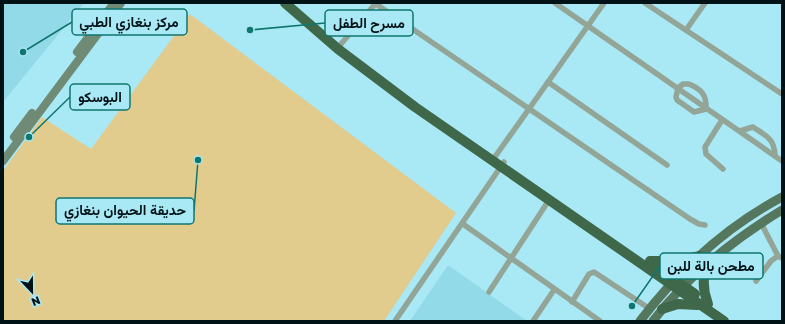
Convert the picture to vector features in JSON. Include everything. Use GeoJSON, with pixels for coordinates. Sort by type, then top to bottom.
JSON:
{"type":"FeatureCollection","features":[{"type":"Feature","properties":{"kind":"highway"},"geometry":{"type":"LineString","coordinates":[[285,3],[359,66],[414,107],[647,260],[676,285]]}},
{"type":"Feature","properties":{"kind":"highway"},"geometry":{"type":"LineString","coordinates":[[294,3],[342,44],[402,91],[549,200],[705,305],[733,321]]}},
{"type":"Feature","properties":{"kind":"highway"},"geometry":{"type":"LineString","coordinates":[[647,260],[657,262],[678,262],[699,256]]}},
{"type":"Feature","properties":{"kind":"highway"},"geometry":{"type":"LineString","coordinates":[[708,261],[703,278],[705,305],[718,319]]}},
{"type":"Feature","properties":{"kind":"highway"},"geometry":{"type":"LineString","coordinates":[[662,309],[682,303],[705,305]]}},
{"type":"Feature","properties":{"kind":"main road"},"geometry":{"type":"LineString","coordinates":[[3,152],[114,3]]}},
{"type":"Feature","properties":{"kind":"main road"},"geometry":{"type":"LineString","coordinates":[[3,161],[121,3]]}},
{"type":"Feature","properties":{"kind":"main road"},"geometry":{"type":"LineString","coordinates":[[653,321],[676,285],[699,256],[744,222],[782,197]]}},
{"type":"Feature","properties":{"kind":"main road"},"geometry":{"type":"LineString","coordinates":[[640,321],[650,309],[676,285],[761,222],[782,210]]}},
{"type":"Feature","properties":{"kind":"street"},"geometry":{"type":"LineString","coordinates":[[342,44],[376,3],[690,219],[699,224],[705,225]]}},
{"type":"Feature","properties":{"kind":"street"},"geometry":{"type":"LineString","coordinates":[[555,3],[782,161]]}},
{"type":"Feature","properties":{"kind":"street"},"geometry":{"type":"LineString","coordinates":[[395,321],[463,224],[498,161],[530,108],[604,3]]}},
{"type":"Feature","properties":{"kind":"street"},"geometry":{"type":"LineString","coordinates":[[645,3],[780,93],[782,85]]}},
{"type":"Feature","properties":{"kind":"street"},"geometry":{"type":"LineString","coordinates":[[686,30],[705,3]]}},
{"type":"Feature","properties":{"kind":"street"},"geometry":{"type":"LineString","coordinates":[[548,82],[667,165]]}},
{"type":"Feature","properties":{"kind":"street"},"geometry":{"type":"LineString","coordinates":[[678,88],[687,84],[696,87],[705,96],[706,108]]}},
{"type":"Feature","properties":{"kind":"street"},"geometry":{"type":"LineString","coordinates":[[678,88],[676,98],[686,107],[696,112],[706,108]]}},
{"type":"Feature","properties":{"kind":"street"},"geometry":{"type":"LineString","coordinates":[[722,120],[705,147],[706,154],[723,169]]}},
{"type":"Feature","properties":{"kind":"street"},"geometry":{"type":"LineString","coordinates":[[740,131],[753,127],[771,140],[774,145],[775,155]]}},
{"type":"Feature","properties":{"kind":"street"},"geometry":{"type":"LineString","coordinates":[[489,292],[549,200]]}},
{"type":"Feature","properties":{"kind":"street"},"geometry":{"type":"LineString","coordinates":[[756,281],[771,261],[780,257],[761,222]]}},
{"type":"Feature","properties":{"kind":"street"},"geometry":{"type":"LineString","coordinates":[[463,224],[511,257],[554,290],[600,321]]}},
{"type":"Feature","properties":{"kind":"street"},"geometry":{"type":"LineString","coordinates":[[572,302],[589,274],[594,272],[650,309]]}},
{"type":"Feature","properties":{"kind":"street"},"geometry":{"type":"LineString","coordinates":[[533,321],[554,290]]}},
{"type":"Feature","properties":{"kind":"shaded area"},"geometry":{"type":"Polygon","coordinates":[[[3,3],[84,3],[3,102],[3,3]]]}},
{"type":"Feature","properties":{"kind":"shaded area"},"geometry":{"type":"Polygon","coordinates":[[[190,14],[456,213],[384,321],[3,321],[3,171],[42,117],[91,149],[190,14]]]}},
{"type":"Feature","properties":{"kind":"shaded area"},"geometry":{"type":"Polygon","coordinates":[[[448,265],[527,321],[410,321],[448,265]]]}},
{"type":"Feature","properties":{"kind":"place","name":"مسرح الطفل"},"geometry":{"type":"Point","coordinates":[250,30]}},
{"type":"Feature","properties":{"kind":"place","name":"مركز بنغازي الطبي"},"geometry":{"type":"Point","coordinates":[23,52]}},
{"type":"Feature","properties":{"kind":"place","name":"البوسكو"},"geometry":{"type":"Point","coordinates":[29,137]}},
{"type":"Feature","properties":{"kind":"place","name":"حديقة الحيوان بنغازي"},"geometry":{"type":"Point","coordinates":[198,160]}},
{"type":"Feature","properties":{"kind":"place","name":"مطحن بالة للبن"},"geometry":{"type":"Point","coordinates":[632,306]}}]}
